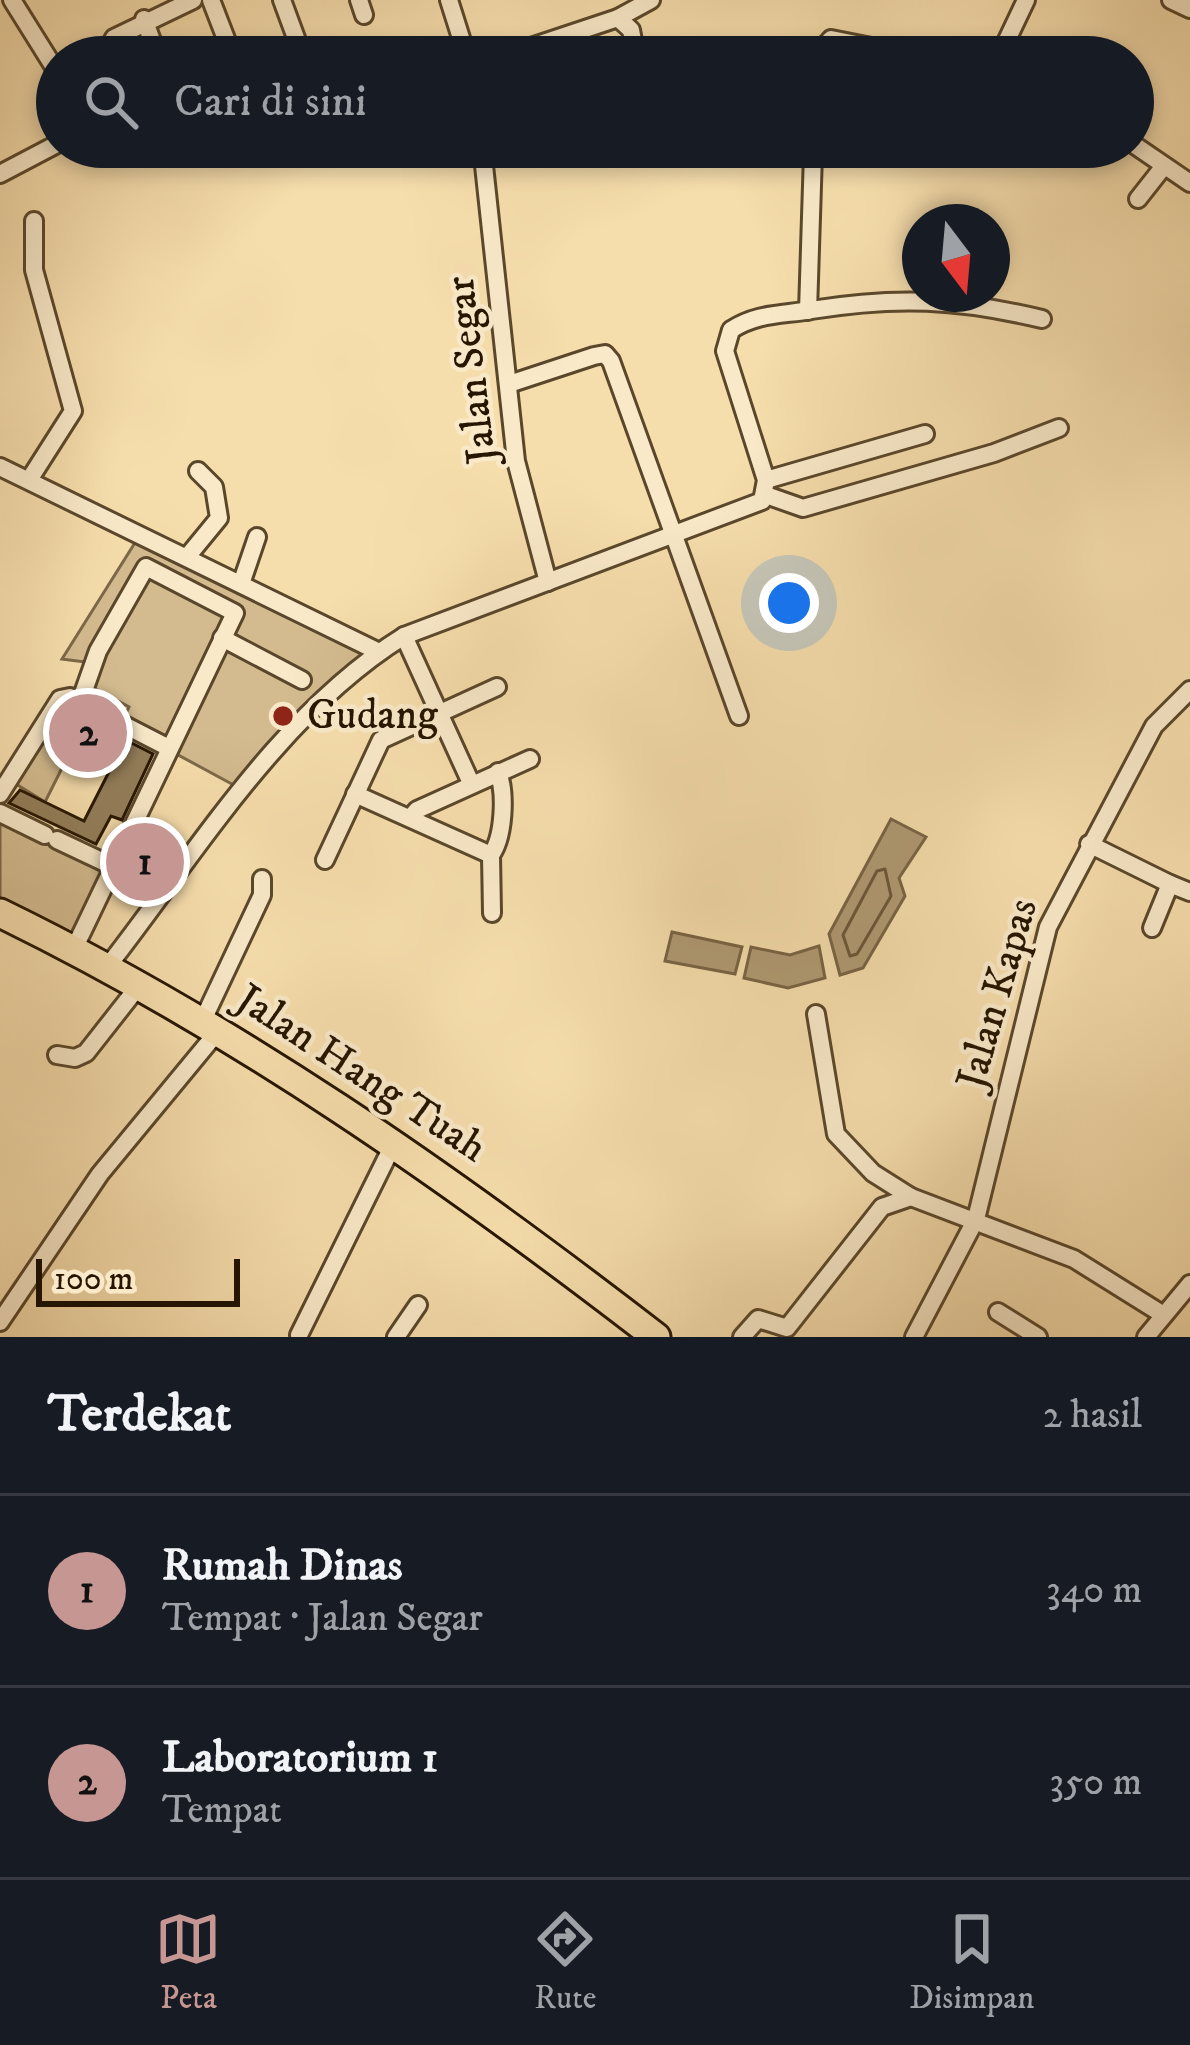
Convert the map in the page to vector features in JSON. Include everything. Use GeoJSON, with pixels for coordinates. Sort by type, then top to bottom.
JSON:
{"type":"FeatureCollection","features":[{"type":"Feature","properties":{"kind":"main road","name":"Jalan Hang Tuah"},"geometry":{"type":"LineString","coordinates":[[0,913],[141,983],[394,1143],[656,1337]]}},
{"type":"Feature","properties":{"kind":"street"},"geometry":{"type":"LineString","coordinates":[[12,0],[36,38]]}},
{"type":"Feature","properties":{"kind":"street"},"geometry":{"type":"LineString","coordinates":[[117,36],[144,19],[193,0]]}},
{"type":"Feature","properties":{"kind":"street"},"geometry":{"type":"LineString","coordinates":[[211,0],[225,36]]}},
{"type":"Feature","properties":{"kind":"street"},"geometry":{"type":"LineString","coordinates":[[282,0],[295,36]]}},
{"type":"Feature","properties":{"kind":"street"},"geometry":{"type":"LineString","coordinates":[[449,0],[460,36]]}},
{"type":"Feature","properties":{"kind":"street"},"geometry":{"type":"LineString","coordinates":[[564,36],[618,18],[651,0]]}},
{"type":"Feature","properties":{"kind":"street"},"geometry":{"type":"LineString","coordinates":[[1009,36],[1026,0]]}},
{"type":"Feature","properties":{"kind":"street"},"geometry":{"type":"LineString","coordinates":[[1171,0],[1190,9]]}},
{"type":"Feature","properties":{"kind":"street"},"geometry":{"type":"LineString","coordinates":[[618,18],[633,36]]}},
{"type":"Feature","properties":{"kind":"street"},"geometry":{"type":"LineString","coordinates":[[144,19],[150,36]]}},
{"type":"Feature","properties":{"kind":"street"},"geometry":{"type":"LineString","coordinates":[[0,174],[36,155]]}},
{"type":"Feature","properties":{"kind":"street"},"geometry":{"type":"LineString","coordinates":[[1154,158],[1190,183]]}},
{"type":"Feature","properties":{"kind":"street"},"geometry":{"type":"LineString","coordinates":[[1138,199],[1165,166]]}},
{"type":"Feature","properties":{"kind":"street","name":"Jalan Segar"},"geometry":{"type":"LineString","coordinates":[[484,168],[515,461],[552,581]]}},
{"type":"Feature","properties":{"kind":"street"},"geometry":{"type":"LineString","coordinates":[[808,311],[813,168]]}},
{"type":"Feature","properties":{"kind":"street"},"geometry":{"type":"LineString","coordinates":[[29,480],[73,411],[34,270],[34,221]]}},
{"type":"Feature","properties":{"kind":"street"},"geometry":{"type":"LineString","coordinates":[[1042,320],[945,300],[882,300],[764,314],[731,330],[725,351],[766,487],[802,508],[994,454],[1059,428]]}},
{"type":"Feature","properties":{"kind":"street"},"geometry":{"type":"LineString","coordinates":[[509,384],[605,354],[739,716]]}},
{"type":"Feature","properties":{"kind":"street"},"geometry":{"type":"LineString","coordinates":[[108,966],[307,714],[379,652],[404,636],[757,505],[766,487],[925,434]]}},
{"type":"Feature","properties":{"kind":"street"},"geometry":{"type":"LineString","coordinates":[[0,467],[379,652]]}},
{"type":"Feature","properties":{"kind":"street"},"geometry":{"type":"LineString","coordinates":[[187,557],[219,518],[214,487],[198,470]]}},
{"type":"Feature","properties":{"kind":"street"},"geometry":{"type":"LineString","coordinates":[[241,584],[257,537]]}},
{"type":"Feature","properties":{"kind":"street"},"geometry":{"type":"LineString","coordinates":[[74,949],[235,614],[146,567],[98,650],[80,702]]}},
{"type":"Feature","properties":{"kind":"street"},"geometry":{"type":"LineString","coordinates":[[404,636],[471,783]]}},
{"type":"Feature","properties":{"kind":"street"},"geometry":{"type":"LineString","coordinates":[[222,638],[302,680]]}},
{"type":"Feature","properties":{"kind":"street"},"geometry":{"type":"LineString","coordinates":[[325,860],[381,740],[497,687]]}},
{"type":"Feature","properties":{"kind":"street","name":"Jalan Kapas"},"geometry":{"type":"LineString","coordinates":[[914,1337],[976,1219],[1048,927],[1154,725],[1190,690]]}},
{"type":"Feature","properties":{"kind":"street"},"geometry":{"type":"LineString","coordinates":[[0,794],[60,699],[80,702],[169,748]]}},
{"type":"Feature","properties":{"kind":"street"},"geometry":{"type":"LineString","coordinates":[[410,818],[471,783],[530,758]]}},
{"type":"Feature","properties":{"kind":"street"},"geometry":{"type":"LineString","coordinates":[[492,913],[491,855],[497,847],[503,790],[498,772]]}},
{"type":"Feature","properties":{"kind":"street"},"geometry":{"type":"LineString","coordinates":[[355,794],[491,855]]}},
{"type":"Feature","properties":{"kind":"street"},"geometry":{"type":"LineString","coordinates":[[0,813],[112,866]]}},
{"type":"Feature","properties":{"kind":"street"},"geometry":{"type":"LineString","coordinates":[[1089,844],[1190,892]]}},
{"type":"Feature","properties":{"kind":"street"},"geometry":{"type":"LineString","coordinates":[[0,1322],[100,1174],[211,1025],[262,895],[262,879]]}},
{"type":"Feature","properties":{"kind":"street"},"geometry":{"type":"LineString","coordinates":[[1152,928],[1170,884]]}},
{"type":"Feature","properties":{"kind":"street"},"geometry":{"type":"LineString","coordinates":[[57,1055],[75,1058],[86,1053],[141,983]]}},
{"type":"Feature","properties":{"kind":"street"},"geometry":{"type":"LineString","coordinates":[[816,1014],[836,1134],[873,1173],[911,1197],[1074,1259],[1162,1315]]}},
{"type":"Feature","properties":{"kind":"street"},"geometry":{"type":"LineString","coordinates":[[299,1335],[394,1143]]}},
{"type":"Feature","properties":{"kind":"street"},"geometry":{"type":"LineString","coordinates":[[742,1337],[758,1319],[788,1328],[882,1208],[911,1197]]}},
{"type":"Feature","properties":{"kind":"street"},"geometry":{"type":"LineString","coordinates":[[1146,1337],[1190,1284]]}},
{"type":"Feature","properties":{"kind":"street"},"geometry":{"type":"LineString","coordinates":[[396,1337],[418,1305]]}},
{"type":"Feature","properties":{"kind":"street"},"geometry":{"type":"LineString","coordinates":[[998,1312],[1038,1337]]}},
{"type":"Feature","properties":{"kind":"shaded area"},"geometry":{"type":"Polygon","coordinates":[[[138,538],[373,652],[241,789],[121,724],[129,707],[94,688],[93,663],[62,659],[138,538]]]}},
{"type":"Feature","properties":{"kind":"shaded area"},"geometry":{"type":"Polygon","coordinates":[[[50,720],[62,726],[56,737],[73,746],[45,802],[16,784],[50,720]]]}},
{"type":"Feature","properties":{"kind":"shaded area"},"geometry":{"type":"Polygon","coordinates":[[[0,813],[53,845],[112,866],[76,945],[0,907],[0,813]]]}},
{"type":"Feature","properties":{"kind":"water"},"geometry":{"type":"Polygon","coordinates":[[[891,819],[926,837],[899,878],[905,896],[863,968],[840,975],[829,934],[891,819]]]}},
{"type":"Feature","properties":{"kind":"water"},"geometry":{"type":"Polygon","coordinates":[[[672,932],[742,947],[735,974],[665,961],[672,932]]]}},
{"type":"Feature","properties":{"kind":"water"},"geometry":{"type":"Polygon","coordinates":[[[819,946],[825,978],[788,988],[744,978],[751,947],[790,955],[819,946]]]}},
{"type":"Feature","properties":{"kind":"building"},"geometry":{"type":"Polygon","coordinates":[[[71,712],[153,754],[122,820],[111,816],[96,844],[9,803],[20,790],[84,821],[112,766],[85,752],[80,760],[69,754],[73,746],[56,737],[71,712]]]}},
{"type":"Feature","properties":{"kind":"building"},"geometry":{"type":"Polygon","coordinates":[[[140,843],[164,854],[150,881],[126,870],[140,843]]]}},
{"type":"Feature","properties":{"kind":"place","name":"Gudang"},"geometry":{"type":"Point","coordinates":[283,716]}},
{"type":"Feature","properties":{"kind":"place","name":"Laboratorium 1"},"geometry":{"type":"Point","coordinates":[88,733]}},
{"type":"Feature","properties":{"kind":"place","name":"Rumah Dinas"},"geometry":{"type":"Point","coordinates":[145,862]}}]}
